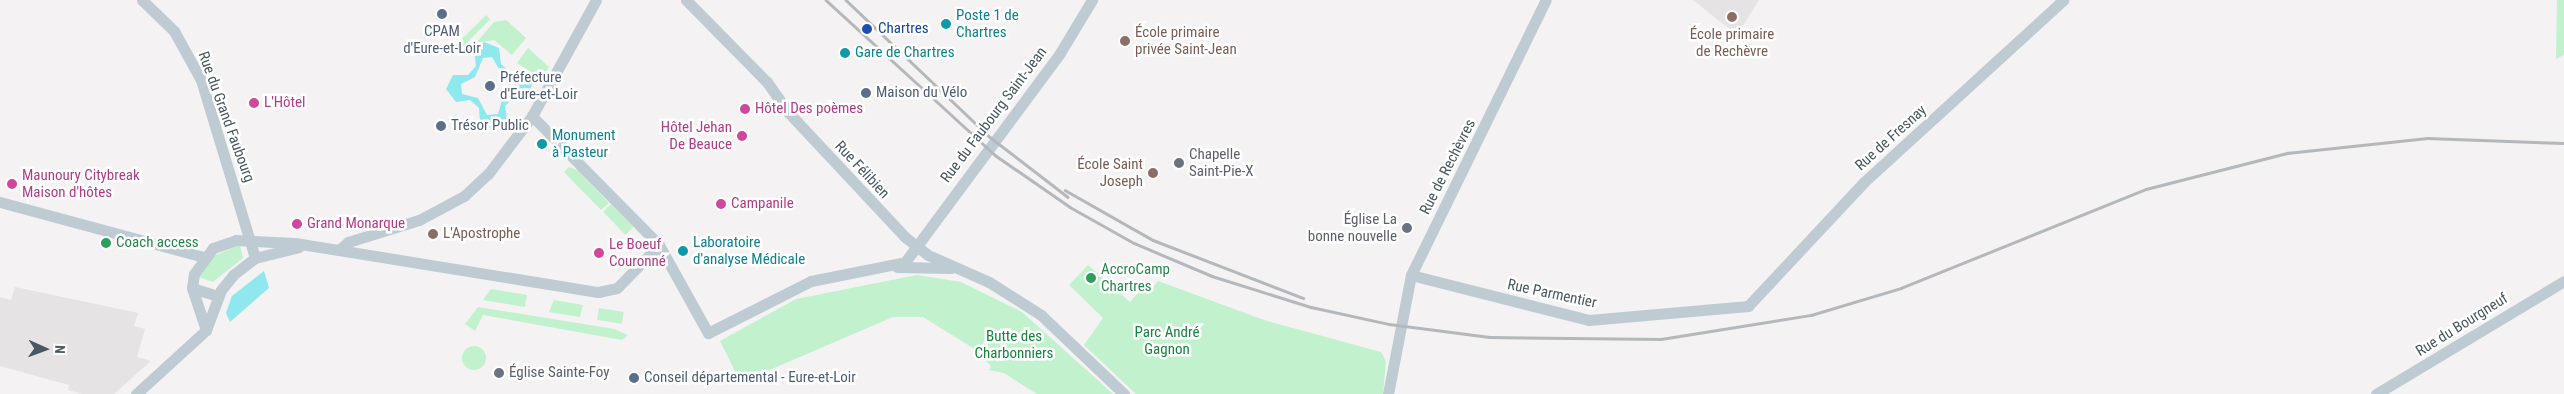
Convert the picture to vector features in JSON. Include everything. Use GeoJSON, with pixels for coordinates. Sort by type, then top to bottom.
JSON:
{"type":"FeatureCollection","features":[{"type":"Feature","properties":{"kind":"main road","name":"Rue du Grand Faubourg"},"geometry":{"type":"LineString","coordinates":[[142,0],[174,31],[200,80],[251,239],[255,258]]}},
{"type":"Feature","properties":{"kind":"main road"},"geometry":{"type":"LineString","coordinates":[[339,250],[348,242],[383,234],[420,220],[470,191],[516,140],[532,116],[596,0]]}},
{"type":"Feature","properties":{"kind":"main road","name":"Rue Félibien"},"geometry":{"type":"LineString","coordinates":[[686,0],[767,82],[788,112],[917,246],[953,269]]}},
{"type":"Feature","properties":{"kind":"main road","name":"Rue du Faubourg Saint-Jean"},"geometry":{"type":"LineString","coordinates":[[892,267],[905,262],[917,246],[1007,125],[1092,0]]}},
{"type":"Feature","properties":{"kind":"main road","name":"Rue de Rechèvres"},"geometry":{"type":"LineString","coordinates":[[1388,394],[1398,354],[1411,276],[1546,0]]}},
{"type":"Feature","properties":{"kind":"main road","name":"Rue de Fresnay"},"geometry":{"type":"LineString","coordinates":[[1748,306],[1864,182],[2062,0]]}},
{"type":"Feature","properties":{"kind":"main road"},"geometry":{"type":"LineString","coordinates":[[532,116],[659,245],[708,333],[811,281],[892,267],[953,269],[990,282],[1042,315],[1124,394]]}},
{"type":"Feature","properties":{"kind":"main road"},"geometry":{"type":"LineString","coordinates":[[0,202],[204,256]]}},
{"type":"Feature","properties":{"kind":"main road"},"geometry":{"type":"LineString","coordinates":[[206,330],[192,288],[204,256],[224,244],[251,239],[339,250],[598,292],[617,288],[659,245]]}},
{"type":"Feature","properties":{"kind":"main road"},"geometry":{"type":"LineString","coordinates":[[136,394],[206,330],[218,296],[233,274],[255,258],[304,246]]}},
{"type":"Feature","properties":{"kind":"main road","name":"Rue Parmentier"},"geometry":{"type":"LineString","coordinates":[[1411,276],[1589,320],[1748,306]]}},
{"type":"Feature","properties":{"kind":"main road","name":"Rue du Bourgneuf"},"geometry":{"type":"LineString","coordinates":[[2376,394],[2564,281]]}},
{"type":"Feature","properties":{"kind":"main road"},"geometry":{"type":"LineString","coordinates":[[192,288],[218,296]]}},
{"type":"Feature","properties":{"kind":"shaded area","name":"École primaire de Rechèvre"},"geometry":{"type":"Polygon","coordinates":[[[1693,0],[1759,0],[1737,35],[1693,0]]]}},
{"type":"Feature","properties":{"kind":"shaded area"},"geometry":{"type":"Polygon","coordinates":[[[15,287],[138,313],[134,326],[145,329],[137,357],[151,361],[114,394],[82,394],[68,390],[69,385],[0,366],[0,297],[11,300],[15,287]]]}},
{"type":"Feature","properties":{"kind":"green space"},"geometry":{"type":"Polygon","coordinates":[[[2557,0],[2564,0],[2564,55],[2556,59],[2557,0]]]}},
{"type":"Feature","properties":{"kind":"green space"},"geometry":{"type":"Polygon","coordinates":[[[486,15],[490,19],[458,51],[454,47],[486,15]]]}},
{"type":"Feature","properties":{"kind":"green space"},"geometry":{"type":"Polygon","coordinates":[[[506,20],[526,38],[512,55],[494,40],[476,43],[494,22],[506,20]]]}},
{"type":"Feature","properties":{"kind":"green space"},"geometry":{"type":"Polygon","coordinates":[[[528,48],[549,67],[538,83],[533,73],[517,63],[528,48]]]}},
{"type":"Feature","properties":{"kind":"green space"},"geometry":{"type":"Polygon","coordinates":[[[569,167],[578,170],[609,203],[601,210],[564,172],[569,167]]]}},
{"type":"Feature","properties":{"kind":"green space"},"geometry":{"type":"Polygon","coordinates":[[[611,204],[633,227],[625,235],[603,212],[611,204]]]}},
{"type":"Feature","properties":{"kind":"green space"},"geometry":{"type":"Polygon","coordinates":[[[240,245],[243,258],[213,282],[199,277],[211,257],[240,245]]]}},
{"type":"Feature","properties":{"kind":"green space","name":"Parc André Gagnon"},"geometry":{"type":"Polygon","coordinates":[[[1088,265],[1130,302],[1143,287],[1149,292],[1158,281],[1264,320],[1381,352],[1386,361],[1383,394],[1136,394],[1084,345],[1103,318],[1069,285],[1088,265]]]}},
{"type":"Feature","properties":{"kind":"green space","name":"Butte des Charbonniers"},"geometry":{"type":"Polygon","coordinates":[[[917,275],[961,282],[1022,312],[1113,394],[1037,394],[1004,373],[989,370],[991,366],[973,348],[923,317],[893,317],[744,381],[739,379],[720,341],[796,299],[917,275]]]}},
{"type":"Feature","properties":{"kind":"green space"},"geometry":{"type":"Polygon","coordinates":[[[491,289],[527,295],[525,307],[483,300],[491,289]]]}},
{"type":"Feature","properties":{"kind":"green space"},"geometry":{"type":"Polygon","coordinates":[[[554,300],[583,305],[580,317],[549,312],[554,300]]]}},
{"type":"Feature","properties":{"kind":"green space"},"geometry":{"type":"Polygon","coordinates":[[[478,307],[614,329],[628,335],[622,340],[483,315],[475,331],[465,324],[478,307]]]}},
{"type":"Feature","properties":{"kind":"green space"},"geometry":{"type":"Polygon","coordinates":[[[599,308],[624,312],[622,324],[597,320],[599,308]]]}},
{"type":"Feature","properties":{"kind":"green space"},"geometry":{"type":"Polygon","coordinates":[[[474,346],[479,347],[485,353],[485,363],[479,369],[474,370],[469,369],[463,363],[462,358],[463,353],[469,347],[474,346]]]}},
{"type":"Feature","properties":{"kind":"water"},"geometry":{"type":"Polygon","coordinates":[[[484,42],[499,48],[501,64],[510,72],[526,71],[533,81],[528,96],[513,98],[505,106],[507,119],[494,129],[480,123],[479,108],[470,100],[456,102],[446,89],[453,75],[468,75],[476,66],[474,50],[484,42]],[[492,57],[483,58],[475,77],[461,84],[462,94],[478,98],[487,115],[498,114],[503,97],[519,89],[519,79],[502,74],[492,57]]]}},
{"type":"Feature","properties":{"kind":"water"},"geometry":{"type":"Polygon","coordinates":[[[264,271],[269,288],[230,322],[226,313],[232,296],[264,271]]]}},
{"type":"Feature","properties":{"kind":"railway"},"geometry":{"type":"LineString","coordinates":[[826,0],[995,155],[1070,207],[1134,243],[1212,276],[1311,307],[1389,324],[1489,337],[1661,339],[1811,315],[1901,288],[2146,189],[2287,153],[2427,138],[2564,143]]}},
{"type":"Feature","properties":{"kind":"railway"},"geometry":{"type":"LineString","coordinates":[[846,0],[990,137],[1068,197]]}},
{"type":"Feature","properties":{"kind":"railway"},"geometry":{"type":"LineString","coordinates":[[1065,190],[1153,240],[1303,298]]}},
{"type":"Feature","properties":{"kind":"place","name":"CPAM d'Eure-et-Loir"},"geometry":{"type":"Point","coordinates":[442,14]}},
{"type":"Feature","properties":{"kind":"place","name":"École primaire de Rechèvre"},"geometry":{"type":"Point","coordinates":[1732,17]}},
{"type":"Feature","properties":{"kind":"place","name":"Poste 1 de Chartres"},"geometry":{"type":"Point","coordinates":[946,24]}},
{"type":"Feature","properties":{"kind":"place","name":"Chartres"},"geometry":{"type":"Point","coordinates":[867,29]}},
{"type":"Feature","properties":{"kind":"place","name":"École primaire privée Saint-Jean"},"geometry":{"type":"Point","coordinates":[1125,41]}},
{"type":"Feature","properties":{"kind":"place","name":"Gare de Chartres"},"geometry":{"type":"Point","coordinates":[845,53]}},
{"type":"Feature","properties":{"kind":"place","name":"Préfecture d'Eure-et-Loir"},"geometry":{"type":"Point","coordinates":[490,86]}},
{"type":"Feature","properties":{"kind":"place","name":"Maison du Vélo"},"geometry":{"type":"Point","coordinates":[866,93]}},
{"type":"Feature","properties":{"kind":"place","name":"L'Hôtel"},"geometry":{"type":"Point","coordinates":[254,103]}},
{"type":"Feature","properties":{"kind":"place","name":"Hôtel Des poèmes"},"geometry":{"type":"Point","coordinates":[745,109]}},
{"type":"Feature","properties":{"kind":"place","name":"Trésor Public"},"geometry":{"type":"Point","coordinates":[441,126]}},
{"type":"Feature","properties":{"kind":"place","name":"Hôtel Jehan De Beauce"},"geometry":{"type":"Point","coordinates":[742,136]}},
{"type":"Feature","properties":{"kind":"place","name":"Monument à Pasteur"},"geometry":{"type":"Point","coordinates":[542,144]}},
{"type":"Feature","properties":{"kind":"place","name":"Chapelle Saint-Pie-X"},"geometry":{"type":"Point","coordinates":[1179,163]}},
{"type":"Feature","properties":{"kind":"place","name":"École Saint Joseph"},"geometry":{"type":"Point","coordinates":[1153,173]}},
{"type":"Feature","properties":{"kind":"place","name":"Maunoury Citybreak Maison d'hôtes"},"geometry":{"type":"Point","coordinates":[12,184]}},
{"type":"Feature","properties":{"kind":"place","name":"Campanile"},"geometry":{"type":"Point","coordinates":[721,204]}},
{"type":"Feature","properties":{"kind":"place","name":"Grand Monarque"},"geometry":{"type":"Point","coordinates":[297,224]}},
{"type":"Feature","properties":{"kind":"place","name":"Église La bonne nouvelle"},"geometry":{"type":"Point","coordinates":[1407,228]}},
{"type":"Feature","properties":{"kind":"place","name":"L'Apostrophe"},"geometry":{"type":"Point","coordinates":[433,234]}},
{"type":"Feature","properties":{"kind":"place","name":"Coach access"},"geometry":{"type":"Point","coordinates":[106,243]}},
{"type":"Feature","properties":{"kind":"place","name":"Laboratoire d'analyse Médicale"},"geometry":{"type":"Point","coordinates":[683,251]}},
{"type":"Feature","properties":{"kind":"place","name":"Le Boeuf Couronné"},"geometry":{"type":"Point","coordinates":[599,253]}},
{"type":"Feature","properties":{"kind":"place","name":"AccroCamp Chartres"},"geometry":{"type":"Point","coordinates":[1091,278]}},
{"type":"Feature","properties":{"kind":"place","name":"Église Sainte-Foy"},"geometry":{"type":"Point","coordinates":[499,373]}},
{"type":"Feature","properties":{"kind":"place","name":"Conseil départemental - Eure-et-Loir"},"geometry":{"type":"Point","coordinates":[634,378]}}]}
